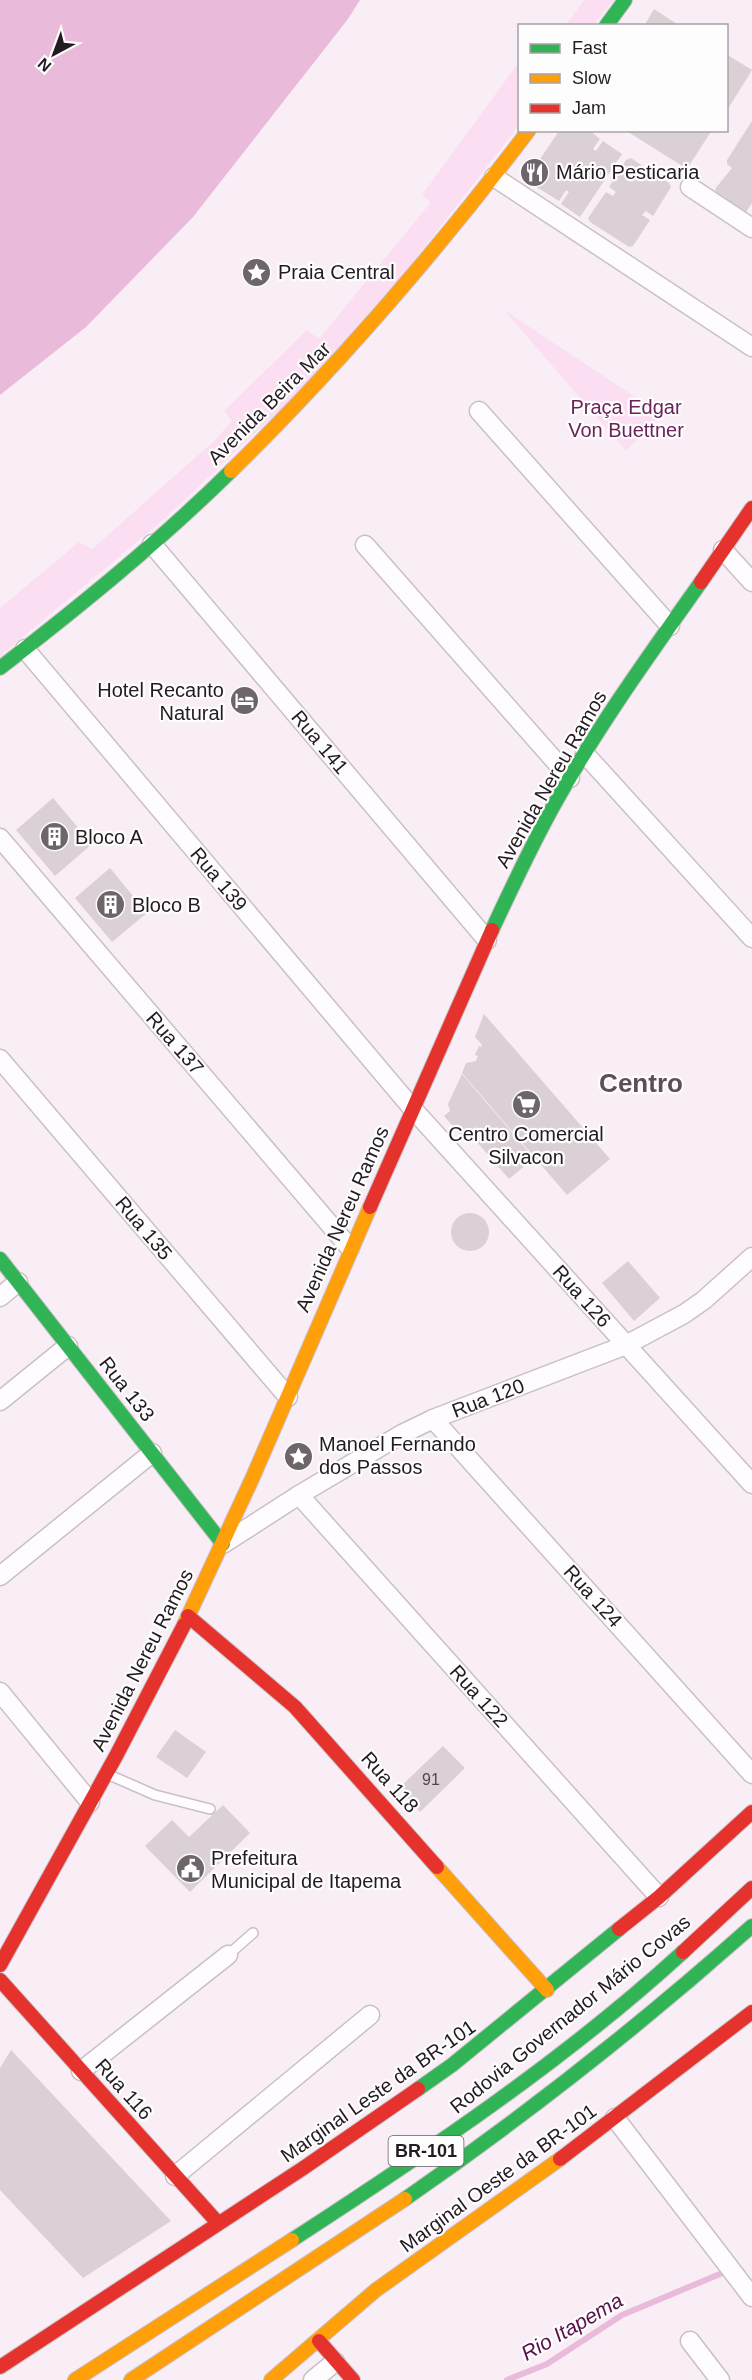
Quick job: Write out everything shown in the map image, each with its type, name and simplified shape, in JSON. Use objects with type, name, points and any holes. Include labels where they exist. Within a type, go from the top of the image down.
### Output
[{"type":"main road","points":[[607,24],[625,0]]},
{"type":"main road","name":"Avenida Beira Mar","points":[[0,668],[152,544],[306,399],[423,267],[528,132]]},
{"type":"main road","name":"Avenida Nereu Ramos","points":[[0,1965],[90,1802],[188,1616],[223,1544],[412,1108],[540,832],[570,778],[631,679],[752,508]]},
{"type":"main road","name":"Rua 133","points":[[0,1259],[223,1544]]},
{"type":"main road","name":"Rua 118","points":[[188,1616],[295,1707],[547,1990]]},
{"type":"main road","name":"Marginal Leste da BR-101","points":[[4,2364],[302,2169],[452,2065],[659,1897],[752,1812]]},
{"type":"main road","name":"Rodovia Governador Mário Covas","points":[[75,2380],[364,2195],[472,2119],[623,2002],[752,1888]]},
{"type":"main road","name":"BR-101","points":[[131,2380],[371,2223],[541,2103],[645,2021],[752,1926]]},
{"type":"main road","name":"Rua 116","points":[[0,1980],[218,2223]]},
{"type":"main road","name":"Marginal Oeste da BR-101","points":[[272,2380],[376,2290],[615,2118],[752,2012]]},
{"type":"main road","points":[[318,2341],[352,2380]]},
{"type":"street","points":[[494,177],[752,347]]},
{"type":"street","points":[[690,187],[752,228]]},
{"type":"street","points":[[479,411],[670,626]]},
{"type":"street","name":"Rua 141","points":[[152,544],[488,940]]},
{"type":"street","points":[[364,545],[570,778]]},
{"type":"street","points":[[723,550],[752,582]]},
{"type":"street","name":"Rua 139","points":[[25,649],[412,1108]]},
{"type":"street","points":[[585,754],[752,938]]},
{"type":"street","name":"Rua 137","points":[[0,838],[350,1248]]},
{"type":"street","name":"Rua 135","points":[[0,1059],[288,1397]]},
{"type":"street","name":"Rua 126","points":[[412,1108],[752,1484]]},
{"type":"street","name":"Rua 120","points":[[223,1544],[376,1448],[433,1419],[626,1345],[684,1314],[704,1300],[752,1257]]},
{"type":"street","points":[[0,1297],[18,1282]]},
{"type":"street","points":[[0,1401],[68,1346]]},
{"type":"street","name":"Rua 124","points":[[433,1419],[752,1774]]},
{"type":"street","points":[[0,1576],[152,1453]]},
{"type":"street","name":"Rua 122","points":[[299,1495],[659,1897]]},
{"type":"street","points":[[0,1692],[90,1802]]},
{"type":"street","points":[[81,2071],[228,1955]]},
{"type":"street","points":[[176,2176],[370,2015]]},
{"type":"street","points":[[615,2118],[751,2293]]},
{"type":"street","points":[[690,2341],[720,2380]]},
{"type":"street","points":[[313,2380],[335,2362]]},
{"type":"lane","points":[[105,1773],[155,1795],[210,1809]]},
{"type":"lane","points":[[228,1955],[253,1933]]},
{"type":"green space","points":[[584,0],[613,0],[595,24],[566,24]]},
{"type":"green space","points":[[518,63],[518,126],[413,262],[302,389],[162,521],[0,656],[0,608],[79,542],[92,549],[214,441],[232,421],[224,411],[307,330],[319,339],[431,202],[422,195]]},
{"type":"green space","name":"Praça Edgar Von Buettner","points":[[504,310],[661,414],[626,451]]},
{"type":"shaded area","points":[[0,0],[360,0],[348,19],[193,217],[86,327],[0,395]]},
{"type":"building","points":[[654,9],[677,24],[645,24]]},
{"type":"building","points":[[728,55],[752,70],[728,109]]},
{"type":"building","points":[[752,121],[752,203],[743,217],[728,208],[725,197],[717,194],[715,189],[732,168],[727,164],[727,160]]},
{"type":"building","points":[[558,132],[591,132],[600,139],[593,149],[596,151],[603,141],[622,154],[580,217],[561,204],[569,192],[566,190],[559,201],[530,183],[528,177],[538,170],[536,165]]},
{"type":"building","points":[[628,132],[711,132],[687,169]]},
{"type":"building","points":[[631,158],[647,169],[645,177],[647,179],[654,174],[669,183],[671,187],[653,216],[646,211],[642,215],[650,220],[633,246],[629,247],[590,222],[588,218],[606,192],[613,196],[616,192],[609,187],[626,160]]},
{"type":"building","name":"Bloco A","points":[[53,798],[92,844],[55,876],[16,830]]},
{"type":"building","name":"Bloco B","points":[[110,868],[147,913],[112,942],[75,898]]},
{"type":"building","name":"Centro Comercial Silvacon","points":[[484,1014],[610,1159],[567,1195],[462,1073],[466,1063],[476,1061],[478,1056],[475,1055],[479,1046],[482,1045],[475,1037]]},
{"type":"building","points":[[462,1074],[534,1158],[509,1179],[470,1134],[464,1139],[444,1116],[450,1111],[448,1104]]},
{"type":"building","points":[[470,1213],[484,1218],[489,1232],[484,1246],[470,1251],[456,1246],[451,1232],[456,1218]]},
{"type":"building","points":[[628,1261],[660,1298],[634,1321],[602,1283]]},
{"type":"building","points":[[175,1730],[206,1752],[187,1778],[156,1757]]},
{"type":"building","points":[[443,1746],[465,1768],[420,1812],[398,1789]]},
{"type":"building","name":"Prefeitura Municipal de Itapema","points":[[223,1805],[250,1833],[190,1892],[145,1846],[172,1820],[189,1837]]},
{"type":"building","points":[[11,2050],[171,2221],[83,2278],[0,2190],[0,2068]]},
{"type":"waterway","name":"Rio Itapema","points":[[507,2380],[547,2364],[622,2315],[720,2274]]},
{"type":"traffic: fast","points":[[607,24],[625,0]]},
{"type":"traffic: fast","points":[[0,668],[118,573],[231,471]]},
{"type":"traffic: fast","points":[[492,930],[538,834],[572,774],[625,691],[701,582]]},
{"type":"traffic: fast","points":[[0,1259],[223,1544]]},
{"type":"traffic: fast","points":[[405,2199],[495,2135],[583,2068],[752,1926]]},
{"type":"traffic: fast","points":[[418,2089],[452,2065],[619,1929]]},
{"type":"traffic: fast","points":[[292,2240],[443,2139],[543,2068],[638,1992],[683,1952]]},
{"type":"traffic: slow","points":[[231,471],[311,390],[386,306],[527,132]]},
{"type":"traffic: slow","points":[[184,1625],[252,1479],[370,1207]]},
{"type":"traffic: slow","points":[[437,1867],[547,1990]]},
{"type":"traffic: slow","points":[[271,2380],[376,2290],[560,2159]]},
{"type":"traffic: slow","points":[[131,2380],[405,2199]]},
{"type":"traffic: slow","points":[[75,2380],[292,2240]]},
{"type":"traffic: jam","points":[[701,582],[752,508]]},
{"type":"traffic: jam","points":[[370,1207],[492,930]]},
{"type":"traffic: jam","points":[[188,1616],[295,1707],[437,1867]]},
{"type":"traffic: jam","points":[[0,1965],[116,1756],[184,1625]]},
{"type":"traffic: jam","points":[[619,1929],[659,1897],[752,1812]]},
{"type":"traffic: jam","points":[[683,1952],[752,1888]]},
{"type":"traffic: jam","points":[[0,1980],[218,2223]]},
{"type":"traffic: jam","points":[[560,2159],[752,2012]]},
{"type":"traffic: jam","points":[[0,2367],[302,2169],[418,2089]]},
{"type":"traffic: jam","points":[[319,2341],[353,2380]]},
{"type":"place","name":"Mário Pesticaria","points":[[535,172]]},
{"type":"place","name":"Praia Central","points":[[257,272]]},
{"type":"place","name":"Hotel Recanto Natural","points":[[245,701]]},
{"type":"place","name":"Bloco A","points":[[54,837]]},
{"type":"place","name":"Bloco B","points":[[111,905]]},
{"type":"place","name":"Centro Comercial Silvacon","points":[[526,1104]]},
{"type":"place","name":"Manoel Fernando dos Passos","points":[[298,1456]]},
{"type":"place","name":"Prefeitura Municipal de Itapema","points":[[190,1869]]},
{"type":"district","name":"Centro","points":[[641,1083]]}]
